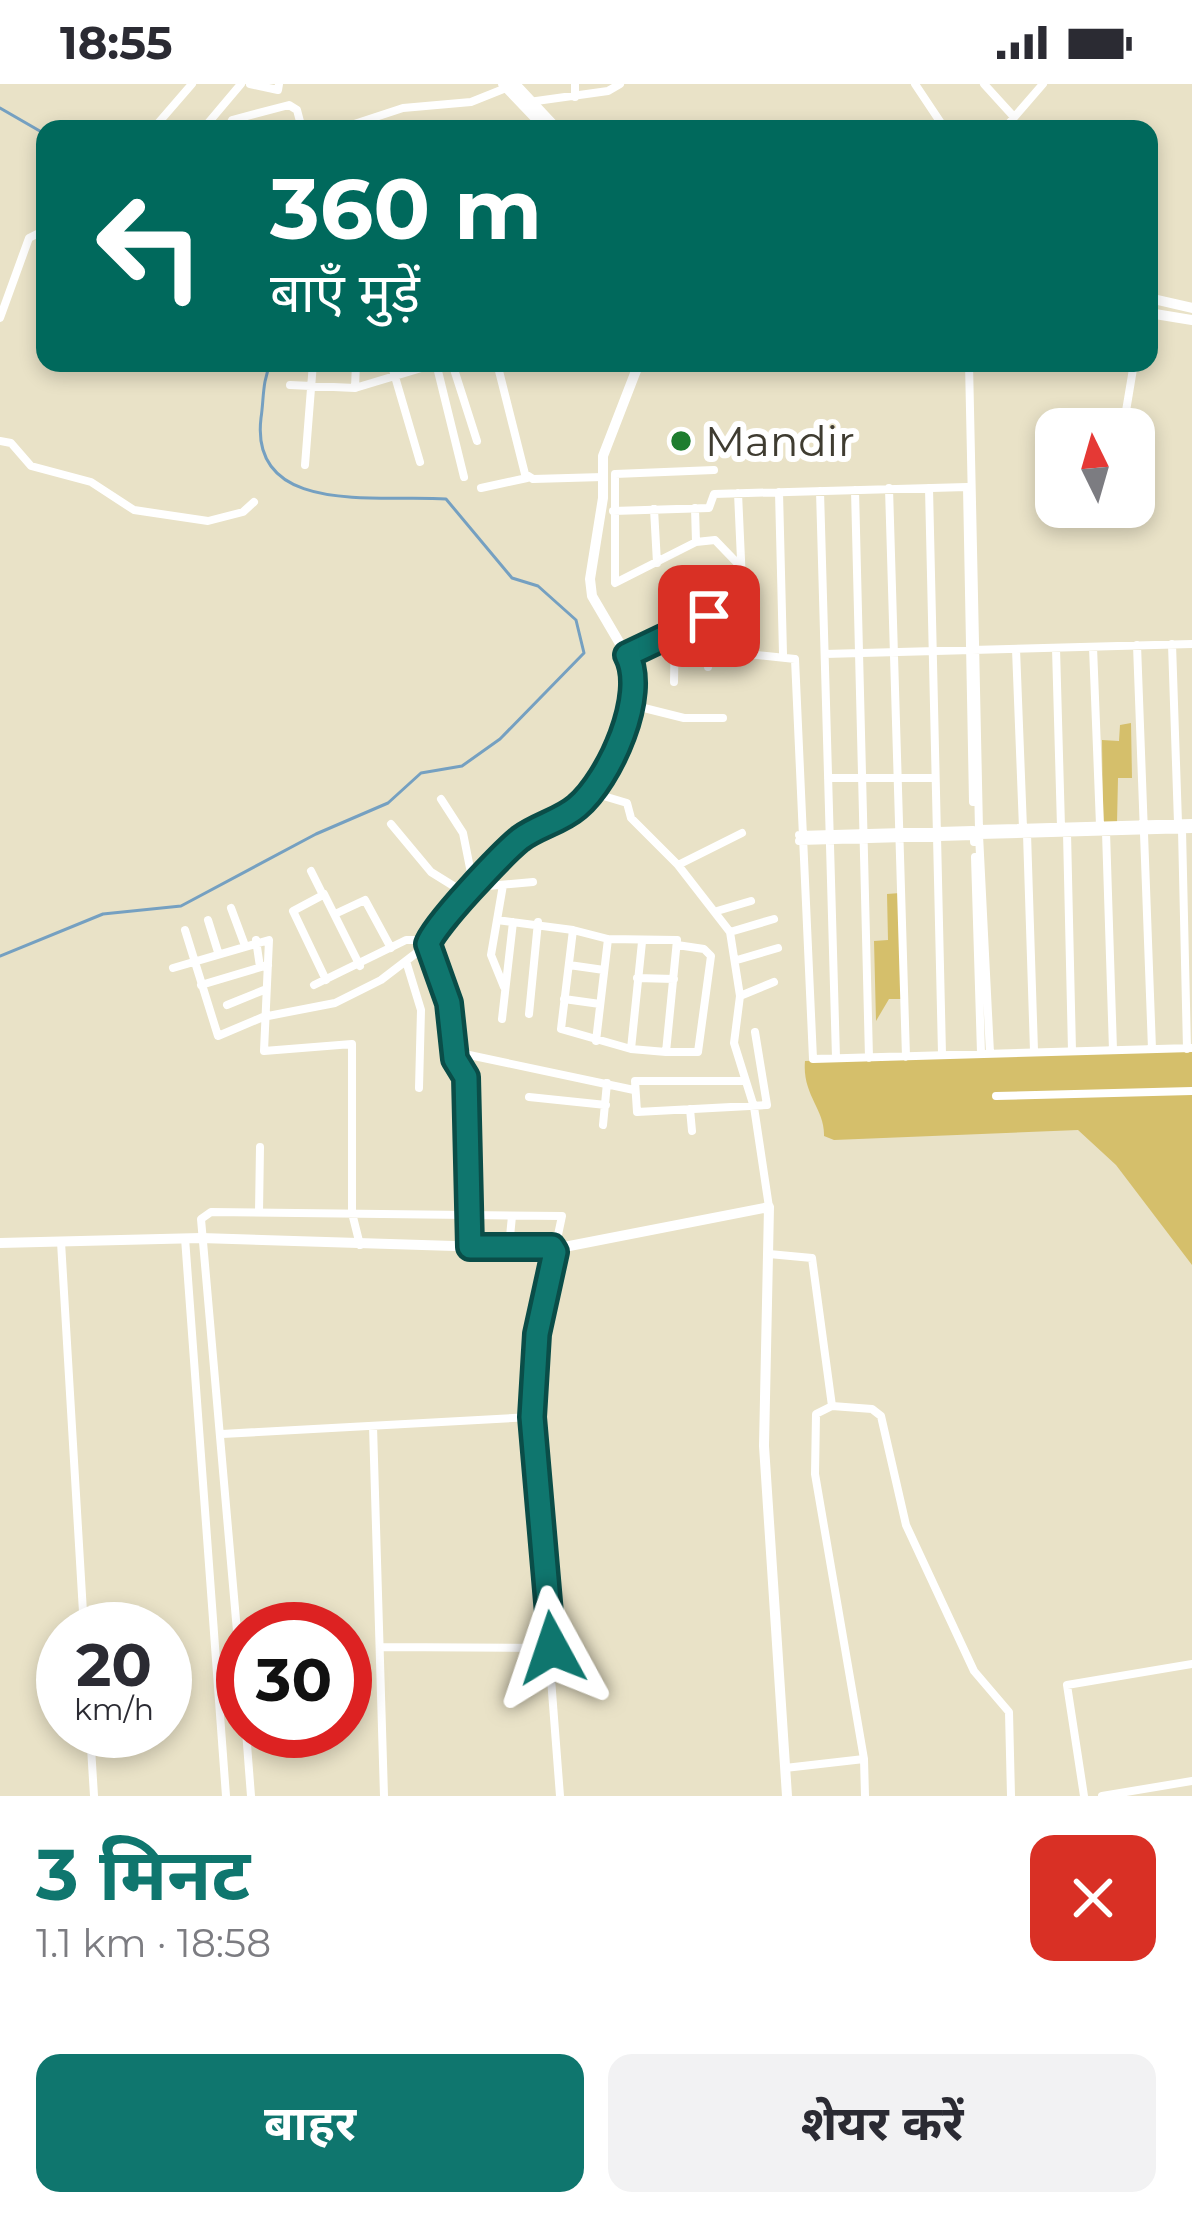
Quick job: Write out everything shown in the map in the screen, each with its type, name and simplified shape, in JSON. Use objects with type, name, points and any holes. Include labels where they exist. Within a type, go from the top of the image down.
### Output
[{"type":"street","points":[[161,120],[192,84]]},
{"type":"street","points":[[211,120],[245,84],[278,90],[279,84]]},
{"type":"street","points":[[575,84],[575,97]]},
{"type":"street","points":[[526,104],[620,84]]},
{"type":"street","points":[[915,84],[939,120]]},
{"type":"street","points":[[984,84],[1014,117]]},
{"type":"street","points":[[1012,120],[1042,84]]},
{"type":"street","points":[[367,120],[404,108],[471,102],[508,85],[538,120]]},
{"type":"street","points":[[526,104],[546,120]]},
{"type":"street","points":[[232,120],[289,106],[299,120]]},
{"type":"street","points":[[0,318],[29,238],[36,234]]},
{"type":"street","points":[[1158,300],[1192,308]]},
{"type":"street","points":[[1164,315],[1167,301]]},
{"type":"street","points":[[1158,314],[1192,320]]},
{"type":"street","points":[[304,465],[313,372]]},
{"type":"street","points":[[355,388],[356,372]]},
{"type":"street","points":[[394,372],[420,462]]},
{"type":"street","points":[[290,385],[355,388],[408,372]]},
{"type":"street","points":[[439,372],[464,478]]},
{"type":"street","points":[[455,372],[476,441]]},
{"type":"street","points":[[500,372],[530,477]]},
{"type":"street","points":[[184,930],[218,1036],[263,1017],[335,1003],[406,961],[519,840],[576,808],[590,792],[632,705],[636,671],[590,586],[603,456],[635,372]]},
{"type":"street","points":[[969,372],[976,832],[986,1053]]},
{"type":"street","points":[[1126,408],[1132,372]]},
{"type":"street","points":[[0,441],[11,443],[31,466],[91,482],[134,511],[208,520],[243,512],[254,502]]},
{"type":"street","points":[[715,470],[615,474],[615,583],[696,542],[715,540],[741,567]]},
{"type":"street","points":[[481,488],[530,477],[603,477]]},
{"type":"street","points":[[613,511],[711,507],[712,494],[969,484]]},
{"type":"street","points":[[889,488],[906,1057]]},
{"type":"street","points":[[929,488],[942,1054]]},
{"type":"street","points":[[855,490],[869,1058]]},
{"type":"street","points":[[820,491],[836,1058]]},
{"type":"street","points":[[779,492],[783,654]]},
{"type":"street","points":[[738,493],[741,567],[736,653],[783,654],[795,659],[810,1054],[869,1058],[1189,1049],[1186,826],[1172,644]]},
{"type":"street","points":[[695,508],[696,542]]},
{"type":"street","points":[[654,509],[657,563]]},
{"type":"street","points":[[627,655],[708,613],[708,667]]},
{"type":"street","points":[[674,682],[675,629]]},
{"type":"street","points":[[825,654],[1192,644]]},
{"type":"street","points":[[1137,645],[1152,1049]]},
{"type":"street","points":[[1093,647],[1113,1050]]},
{"type":"street","points":[[1056,648],[1072,1051]]},
{"type":"street","points":[[1016,649],[1034,1052]]},
{"type":"street","points":[[632,705],[684,718],[723,718]]},
{"type":"street","points":[[828,778],[935,778]]},
{"type":"street","points":[[590,792],[627,803],[631,818],[717,911],[730,932],[737,960],[740,996],[734,1043],[754,1107],[769,1207],[764,1446],[787,1796]]},
{"type":"street","points":[[441,800],[464,836],[474,891]]},
{"type":"street","points":[[391,824],[431,872],[474,891],[533,882]]},
{"type":"street","points":[[799,838],[1186,826]]},
{"type":"street","points":[[678,865],[742,833]]},
{"type":"street","points":[[310,872],[360,966]]},
{"type":"street","points":[[503,885],[491,955],[504,988]]},
{"type":"street","points":[[323,895],[293,911],[326,980]]},
{"type":"street","points":[[335,914],[365,900],[391,949]]},
{"type":"street","points":[[717,911],[751,902]]},
{"type":"street","points":[[231,908],[244,943]]},
{"type":"street","points":[[208,920],[218,952]]},
{"type":"street","points":[[497,920],[538,922],[608,939],[677,940],[666,1052]]},
{"type":"street","points":[[730,932],[774,920]]},
{"type":"street","points":[[502,1019],[513,922]]},
{"type":"street","points":[[529,1014],[538,922]]},
{"type":"street","points":[[573,930],[561,1029],[631,1049],[698,1052],[711,956],[704,949],[677,946]]},
{"type":"street","points":[[596,1041],[608,939]]},
{"type":"street","points":[[173,968],[244,943],[269,940],[264,966],[264,1051],[352,1044],[352,1213],[360,1245]]},
{"type":"street","points":[[314,985],[406,940],[428,942]]},
{"type":"street","points":[[428,942],[449,1003],[455,1052],[466,1077],[470,1247]]},
{"type":"street","points":[[631,1049],[642,942]]},
{"type":"street","points":[[737,960],[778,948]]},
{"type":"street","points":[[406,961],[421,1010],[419,1088]]},
{"type":"street","points":[[569,965],[604,970]]},
{"type":"street","points":[[201,985],[264,966]]},
{"type":"street","points":[[638,978],[674,979]]},
{"type":"street","points":[[740,996],[774,982]]},
{"type":"street","points":[[227,1005],[264,990]]},
{"type":"street","points":[[565,999],[600,1004]]},
{"type":"street","points":[[745,1081],[634,1081],[637,1112],[766,1105],[769,1098],[755,1032]]},
{"type":"street","points":[[455,1052],[542,1075],[634,1090]]},
{"type":"street","points":[[603,1125],[607,1083]]},
{"type":"street","points":[[996,1096],[1192,1091]]},
{"type":"street","points":[[529,1097],[606,1106]]},
{"type":"street","points":[[689,1109],[692,1131]]},
{"type":"street","points":[[259,1212],[260,1147]]},
{"type":"street","points":[[0,1243],[201,1238],[554,1249],[769,1207]]},
{"type":"street","points":[[235,1602],[201,1220],[211,1212],[562,1216],[537,1334],[532,1417],[560,1796]]},
{"type":"street","points":[[509,1247],[512,1216]]},
{"type":"street","points":[[185,1238],[226,1796]]},
{"type":"street","points":[[61,1242],[82,1602]]},
{"type":"street","points":[[769,1254],[812,1258],[832,1406]]},
{"type":"street","points":[[866,1796],[865,1760],[815,1474],[816,1414],[832,1406],[872,1409],[881,1416],[906,1525],[974,1671],[1009,1712],[1011,1796]]},
{"type":"street","points":[[222,1434],[532,1417]]},
{"type":"street","points":[[373,1426],[384,1796]]},
{"type":"street","points":[[382,1647],[552,1648]]},
{"type":"street","points":[[1084,1796],[1067,1684],[1192,1664]]},
{"type":"street","points":[[92,1758],[94,1796]]},
{"type":"street","points":[[247,1758],[251,1796]]},
{"type":"street","points":[[785,1768],[865,1760]]},
{"type":"street","points":[[1102,1796],[1192,1781]]},
{"type":"shaded area","points":[[1131,723],[1132,778],[1118,778],[1117,823],[1103,823],[1102,740],[1119,741],[1120,725]]},
{"type":"shaded area","points":[[900,893],[903,999],[889,999],[876,1021],[874,941],[888,940],[887,894]]},
{"type":"shaded area","points":[[1192,1050],[1192,1265],[1116,1165],[1078,1130],[834,1140],[824,1136],[805,1073],[805,1061]]},
{"type":"waterway","points":[[0,108],[36,129]]},
{"type":"waterway","points":[[0,956],[103,914],[181,906],[316,834],[388,803],[421,773],[462,766],[500,739],[584,653],[576,620],[538,586],[512,578],[446,499],[325,494],[297,486],[276,472],[263,450],[261,418],[268,372]]},
{"type":"place","name":"Mandir","points":[[681,441]]},
{"type":"route","points":[[552,1648],[532,1417],[537,1334],[555,1252],[552,1247],[472,1248],[468,1243],[466,1077],[455,1059],[449,1003],[428,944],[437,924],[469,896],[509,849],[576,808],[590,792],[628,721],[636,671],[627,655],[705,613],[709,616]]}]
